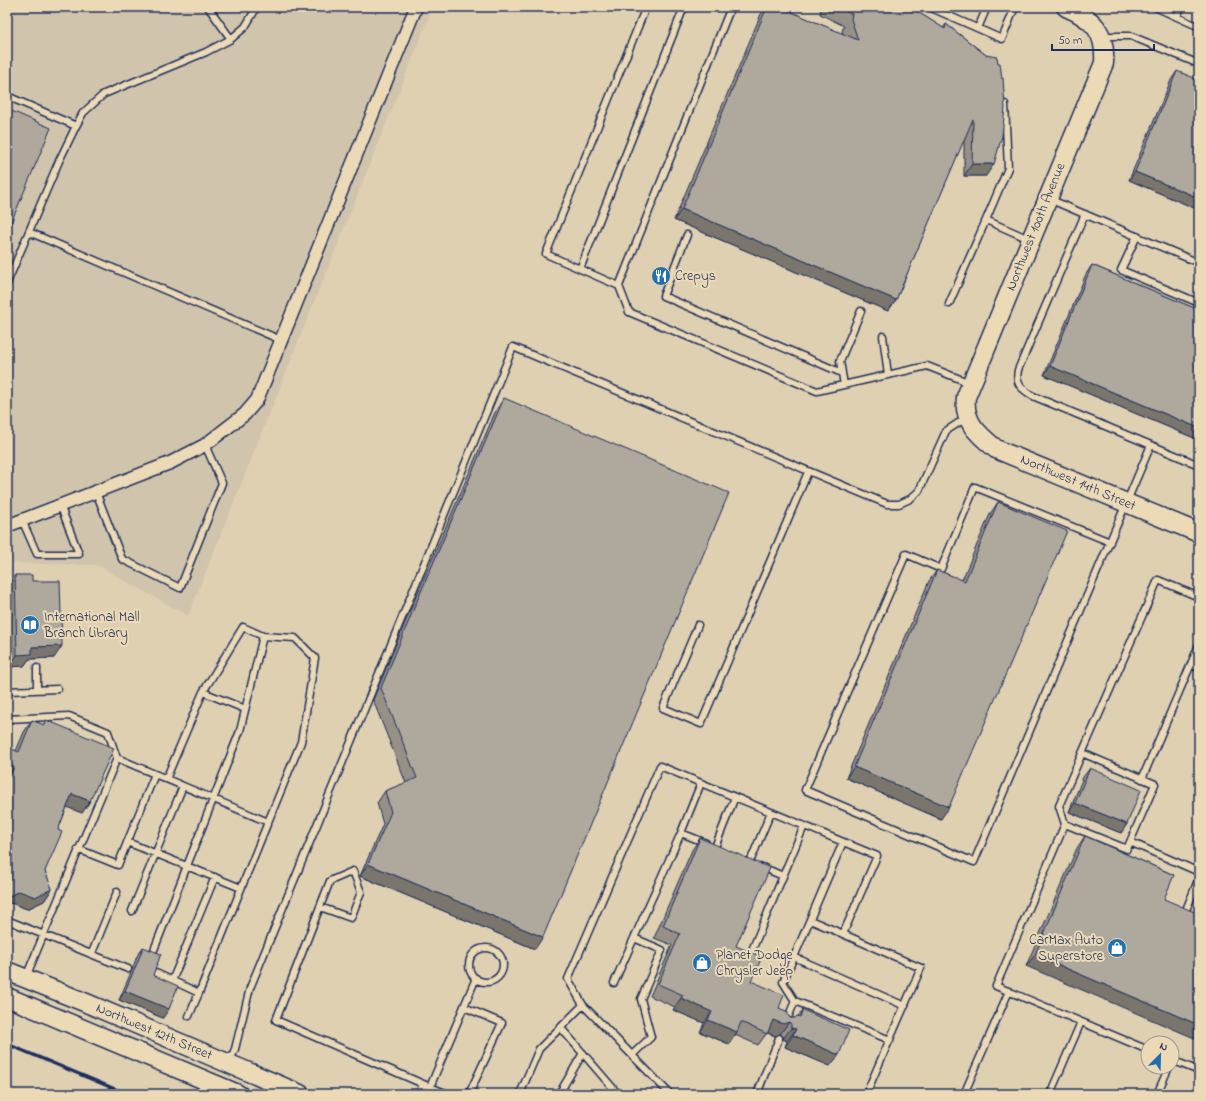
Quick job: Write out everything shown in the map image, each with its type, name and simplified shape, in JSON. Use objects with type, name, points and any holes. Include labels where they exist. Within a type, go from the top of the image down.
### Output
[{"type":"street","points":[[7,526],[170,463],[205,446],[245,414],[258,400],[416,7]]},
{"type":"street","points":[[1066,7],[1085,16],[1093,22],[1101,36]]},
{"type":"street","name":"Northwest 100th Avenue","points":[[968,417],[965,408],[966,397],[1104,63],[1104,52],[1101,36]]},
{"type":"street","name":"Northwest 14th Street","points":[[968,417],[980,436],[996,448],[1199,533]]},
{"type":"street","name":"Northwest 12th Street","points":[[7,971],[84,1002],[300,1094]]},
{"type":"street","name":"Northwest 12th Street","points":[[7,997],[238,1094]]},
{"type":"lane","points":[[208,7],[231,39]]},
{"type":"lane","points":[[7,283],[83,113],[104,94],[206,52],[231,39],[245,27],[257,7]]},
{"type":"lane","points":[[619,286],[546,254],[646,7]]},
{"type":"lane","points":[[580,269],[684,7]]},
{"type":"lane","points":[[731,7],[619,286],[629,312],[817,391],[927,366],[972,384]]},
{"type":"lane","points":[[929,7],[1002,39],[1015,7]]},
{"type":"lane","points":[[978,28],[987,7]]},
{"type":"lane","points":[[1155,7],[1195,25],[1199,25]]},
{"type":"lane","points":[[1177,16],[1181,7]]},
{"type":"lane","points":[[1101,36],[1131,36],[1199,64]]},
{"type":"lane","points":[[7,96],[76,126]]},
{"type":"lane","points":[[949,304],[1008,168],[1006,104]]},
{"type":"lane","points":[[1048,199],[1199,263]]},
{"type":"lane","points":[[1085,214],[1018,370],[1018,383],[1023,389],[1033,396],[1199,465]]},
{"type":"lane","points":[[986,220],[1031,240]]},
{"type":"lane","points":[[29,232],[281,340]]},
{"type":"lane","points":[[687,235],[663,296],[842,373]]},
{"type":"lane","points":[[1137,236],[1121,270],[1199,303]]},
{"type":"lane","points":[[844,385],[840,361],[861,311]]},
{"type":"lane","points":[[883,336],[888,375]]},
{"type":"lane","points":[[229,1064],[235,1049],[250,988],[513,347],[887,504],[899,504],[910,499],[919,491],[946,431],[968,417]]},
{"type":"lane","points":[[1110,542],[975,487],[941,569],[906,554],[805,790],[974,862],[1110,542],[1126,503],[1151,445]]},
{"type":"lane","points":[[96,492],[122,559],[180,588],[222,483],[205,446]]},
{"type":"lane","points":[[698,625],[663,708],[700,724],[808,472]]},
{"type":"lane","points":[[22,520],[37,554],[79,554],[60,505]]},
{"type":"lane","points":[[1140,1047],[996,986],[1065,824],[1059,806],[1158,580],[1199,597]]},
{"type":"lane","points":[[166,779],[204,692],[243,627],[262,636],[296,638],[315,658],[300,742],[189,1016]]},
{"type":"lane","points":[[152,955],[240,731],[262,636]]},
{"type":"lane","points":[[1142,779],[1199,645]]},
{"type":"lane","points":[[1191,664],[1199,668]]},
{"type":"lane","points":[[36,668],[38,690]]},
{"type":"lane","points":[[7,691],[58,689]]},
{"type":"lane","points":[[204,692],[245,709]]},
{"type":"lane","points":[[7,719],[69,716],[108,732],[117,758],[25,978]]},
{"type":"lane","points":[[1065,824],[1127,849],[1155,784],[1082,753]]},
{"type":"lane","points":[[117,758],[268,822]]},
{"type":"lane","points":[[670,1094],[583,1005],[568,979],[660,766],[877,856],[843,934]]},
{"type":"lane","points":[[78,849],[118,865],[155,774]]},
{"type":"lane","points":[[614,983],[681,833],[701,783]]},
{"type":"lane","points":[[132,911],[183,786]]},
{"type":"lane","points":[[715,847],[735,797]]},
{"type":"lane","points":[[750,862],[771,812]]},
{"type":"lane","points":[[750,955],[804,826]]},
{"type":"lane","points":[[681,833],[722,850]]},
{"type":"lane","points":[[127,842],[241,888]]},
{"type":"lane","points":[[843,842],[783,982],[795,1001],[890,1040]]},
{"type":"lane","points":[[1130,842],[1199,872]]},
{"type":"lane","points":[[743,859],[783,876]]},
{"type":"lane","points":[[320,907],[351,918],[361,892],[353,871],[330,881],[276,1020],[445,1093]]},
{"type":"lane","points":[[172,981],[216,877]]},
{"type":"lane","points":[[1186,910],[1199,878]]},
{"type":"lane","points":[[92,954],[117,892]]},
{"type":"lane","points":[[7,920],[128,969]]},
{"type":"lane","points":[[810,920],[922,968],[866,1094]]},
{"type":"lane","points":[[632,1055],[651,1037],[641,999],[662,950],[634,938]]},
{"type":"lane","points":[[491,948],[497,951],[501,955],[504,966],[502,972],[498,977],[488,982],[476,978],[470,969],[469,963],[471,957],[479,949],[491,948]]},
{"type":"lane","points":[[794,957],[905,1006]]},
{"type":"lane","points":[[156,974],[199,993]]},
{"type":"lane","points":[[419,1094],[426,1085],[464,1007],[476,978]]},
{"type":"lane","points":[[964,1094],[1009,991]]},
{"type":"lane","points":[[784,1026],[795,1001]]},
{"type":"lane","points":[[520,1094],[539,1049],[583,1005]]},
{"type":"lane","points":[[464,1007],[502,1023],[469,1094]]},
{"type":"lane","points":[[1050,1094],[1081,1022]]},
{"type":"lane","points":[[561,1028],[618,1094]]},
{"type":"lane","points":[[757,1094],[780,1038]]},
{"type":"lane","points":[[560,1094],[583,1053]]},
{"type":"lane","points":[[1180,1063],[1199,1071]]},
{"type":"lane","points":[[1157,1094],[1165,1075]]},
{"type":"shaded area","points":[[7,7],[433,7],[188,616],[97,565],[7,563]]},
{"type":"building","points":[[767,7],[780,7],[858,40],[851,19],[852,14],[838,7],[910,7],[945,29],[946,24],[986,55],[997,57],[998,63],[1000,63],[1002,79],[1003,78],[1005,108],[1002,136],[994,164],[972,164],[973,119],[896,300],[682,209]]},
{"type":"building","points":[[1177,71],[1199,80],[1199,198],[1135,172]]},
{"type":"building","points":[[7,109],[51,128],[7,232]]},
{"type":"building","points":[[1092,265],[1199,310],[1199,428],[1050,366]]},
{"type":"building","points":[[504,398],[729,493],[543,937],[368,864],[391,812],[385,791],[417,778],[381,688]]},
{"type":"building","points":[[998,502],[1067,531],[949,807],[854,767],[937,570],[965,581]]},
{"type":"building","name":"International Mall Branch Library","points":[[15,575],[32,575],[32,581],[60,581],[62,646],[32,647],[32,654],[17,655]]},
{"type":"building","points":[[32,720],[44,725],[46,720],[114,748],[90,801],[72,794],[58,830],[62,832],[45,871],[52,889],[35,897],[19,891],[7,897],[7,783],[14,767],[7,764],[7,747],[19,752]]},
{"type":"building","points":[[1090,768],[1141,790],[1127,824],[1075,803]]},
{"type":"building","name":"CarMax Auto Superstore","points":[[1085,836],[1174,875],[1164,899],[1199,914],[1199,1025],[1035,955]]},
{"type":"building","name":"Planet Dodge Chrysler Jeep","points":[[700,838],[770,868],[736,946],[762,957],[751,981],[784,995],[779,1008],[788,1012],[790,1018],[795,1018],[797,1016],[800,1017],[803,1010],[849,1030],[839,1055],[793,1035],[796,1029],[791,1028],[791,1024],[789,1022],[783,1024],[773,1020],[767,1034],[741,1022],[737,1032],[708,1020],[712,1012],[681,998],[683,995],[658,984],[680,934],[663,926]]},
{"type":"building","points":[[143,947],[161,954],[153,975],[178,986],[169,1009],[125,991]]},
{"type":"railway","points":[[7,1044],[127,1094]]},
{"type":"place","name":"Crepys","points":[[661,276]]},
{"type":"place","name":"International Mall Branch Library","points":[[30,625]]},
{"type":"place","name":"CarMax Auto Superstore","points":[[1117,948]]},
{"type":"place","name":"Planet Dodge Chrysler Jeep","points":[[702,963]]}]
